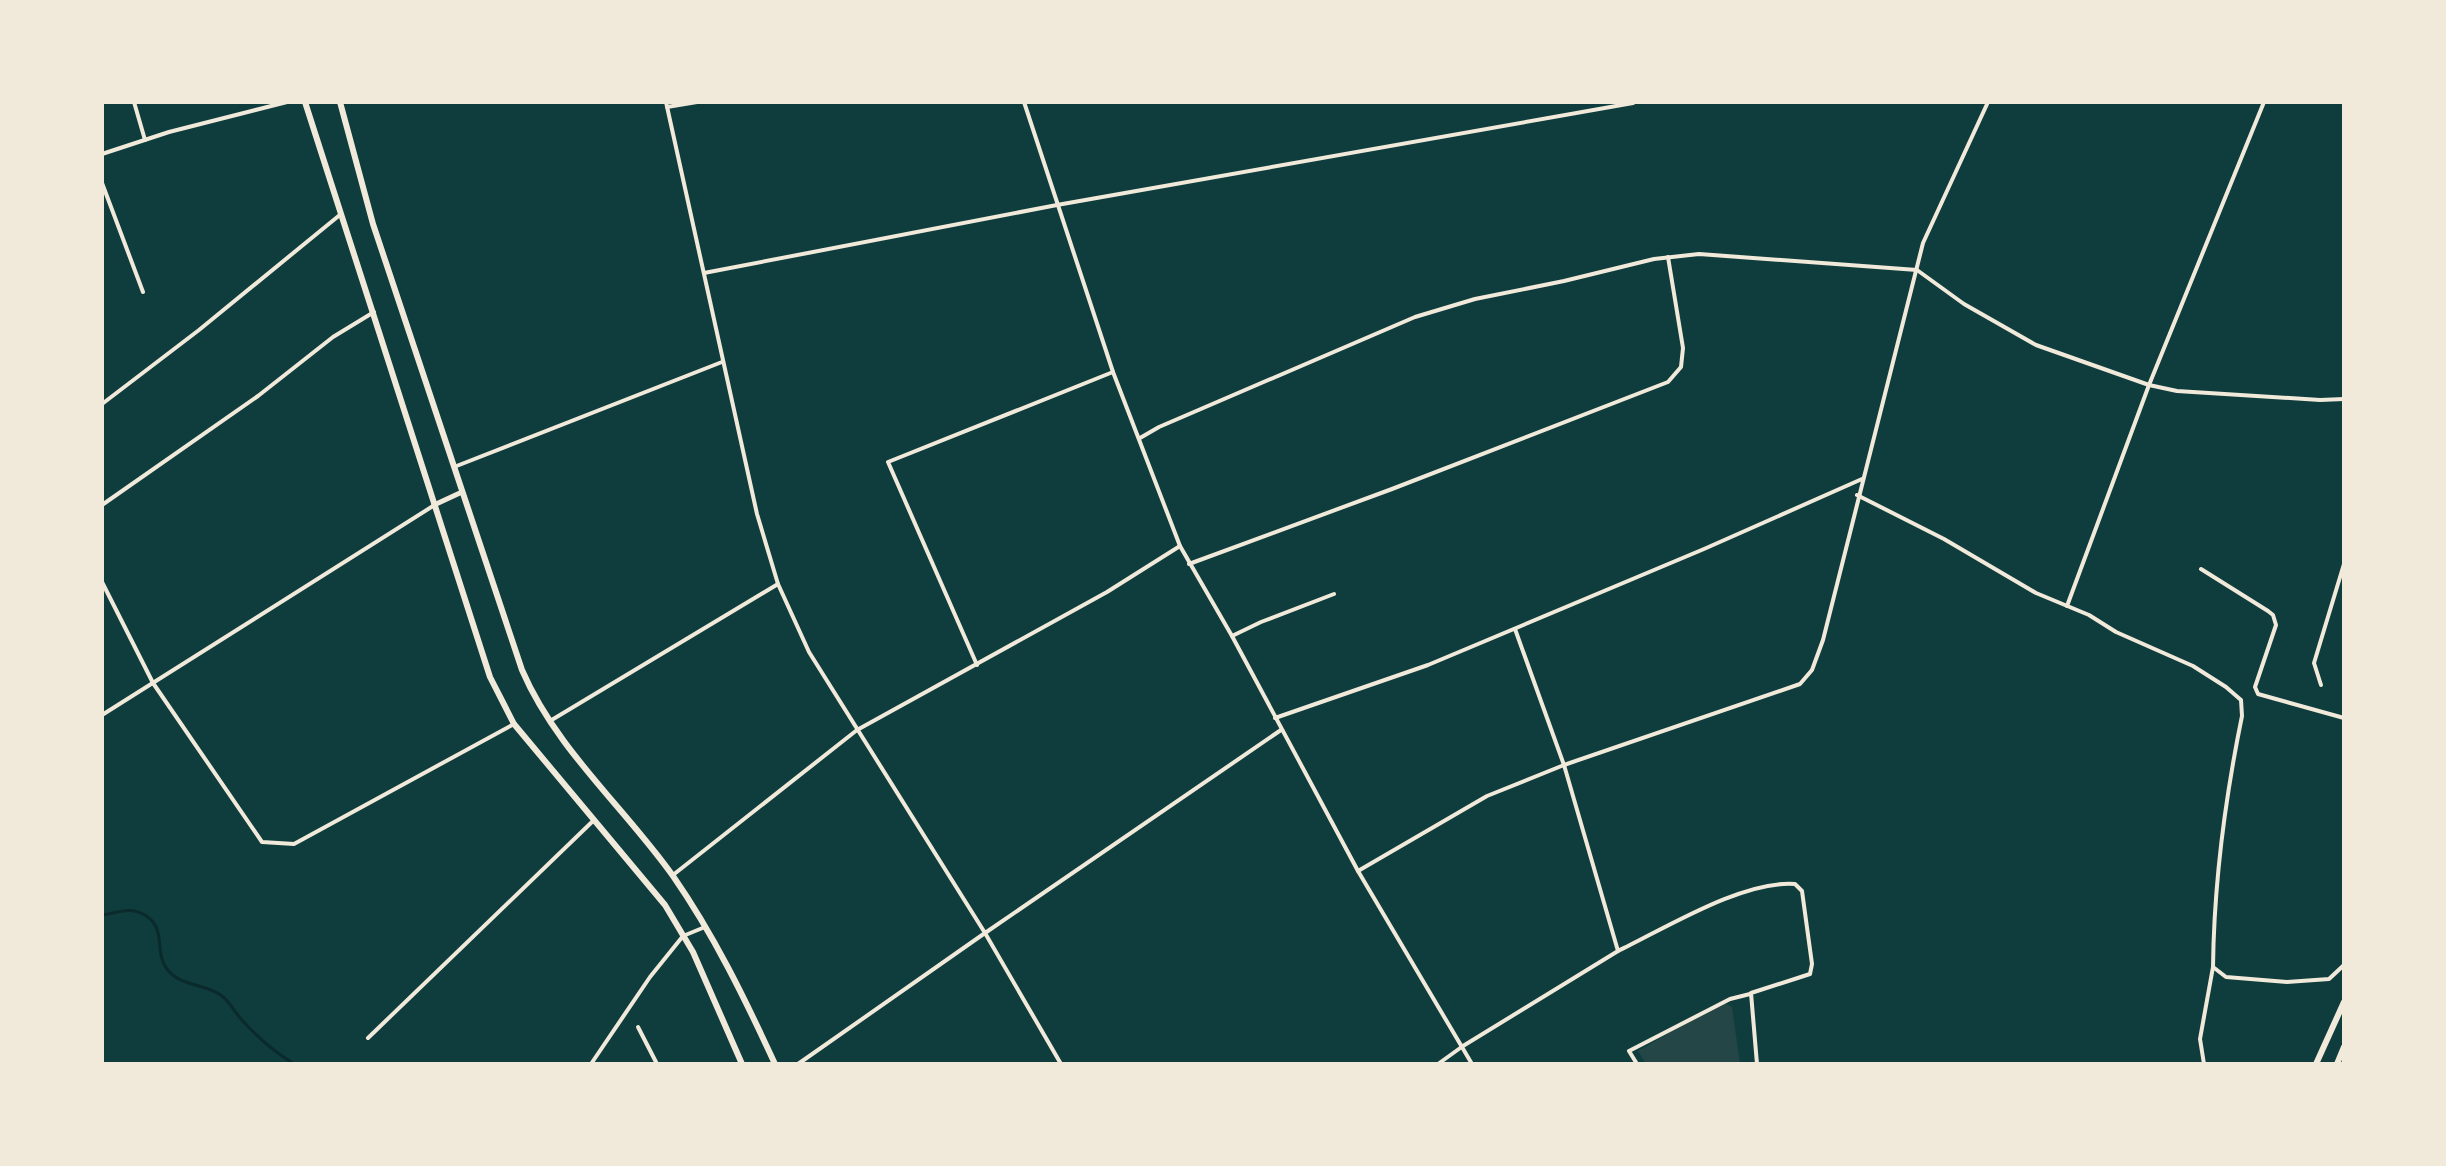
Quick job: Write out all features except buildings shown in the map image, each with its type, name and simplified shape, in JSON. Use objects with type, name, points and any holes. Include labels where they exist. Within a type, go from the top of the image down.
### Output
[{"type":"main road","points":[[305,102],[490,677],[514,724],[665,905],[683,936],[742,1064]]},
{"type":"main road","points":[[340,102],[373,224],[535,702],[672,875],[741,990],[775,1064]]},
{"type":"main road","points":[[2316,1064],[2344,1002]]},
{"type":"main road","points":[[2337,1064],[2344,1047]]},
{"type":"street","points":[[134,102],[145,140]]},
{"type":"street","points":[[102,154],[287,102]]},
{"type":"street","points":[[697,102],[666,104],[757,514],[778,584],[809,652],[985,933],[1061,1064]]},
{"type":"street","points":[[1024,102],[1113,372],[1180,546],[1358,871],[1472,1064]]},
{"type":"street","points":[[1358,871],[1487,796],[1564,765],[1800,684],[1812,670],[1823,640],[1857,495],[1933,217],[1988,102]]},
{"type":"street","points":[[2067,606],[2149,385],[2264,102]]},
{"type":"street","points":[[704,273],[1057,205],[1633,103]]},
{"type":"street","points":[[102,183],[143,292]]},
{"type":"street","points":[[102,404],[199,330],[341,214]]},
{"type":"street","points":[[1140,438],[1415,317],[1475,299],[1668,257],[1699,254],[1917,270],[1964,304],[2036,345],[2149,385],[2177,391],[2344,399]]},
{"type":"street","points":[[1189,564],[1668,382],[1681,367],[1683,348],[1668,257]]},
{"type":"street","points":[[102,505],[258,396],[333,337],[374,312]]},
{"type":"street","points":[[454,467],[722,362]]},
{"type":"street","points":[[977,665],[888,462],[1113,372]]},
{"type":"street","points":[[1275,718],[1428,665],[1862,479]]},
{"type":"street","points":[[102,715],[433,506],[462,492]]},
{"type":"street","points":[[1857,495],[1944,539],[2036,593],[2193,666],[2241,700],[2242,716],[2217,867],[2213,967],[2200,1039],[2204,1064]]},
{"type":"street","points":[[672,875],[857,730],[1107,592],[1180,546]]},
{"type":"street","points":[[2321,685],[2314,663],[2344,564]]},
{"type":"street","points":[[2201,569],[2268,611],[2275,620],[2255,687],[2258,694],[2344,718]]},
{"type":"street","points":[[102,582],[153,683],[262,842],[294,844],[514,724]]},
{"type":"street","points":[[549,721],[778,584]]},
{"type":"street","points":[[1232,636],[1334,594]]},
{"type":"street","points":[[1515,629],[1564,765],[1618,951]]},
{"type":"street","points":[[798,1064],[1281,730]]},
{"type":"street","points":[[368,1038],[594,820]]},
{"type":"street","points":[[1438,1064],[1618,951],[1732,896],[1774,884],[1795,884],[1802,891],[1812,964],[1810,974],[1730,999],[1629,1051],[1637,1064]]},
{"type":"street","points":[[591,1064],[650,977],[683,936],[705,927]]},
{"type":"street","points":[[2213,967],[2226,977],[2287,982],[2329,979],[2344,965]]},
{"type":"street","points":[[1751,993],[1757,1064]]},
{"type":"street","points":[[638,1027],[657,1064]]},
{"type":"shaded area","points":[[1723,1002],[1732,1007],[1740,1064],[1646,1064],[1638,1051]]},
{"type":"waterway","points":[[102,915],[132,911],[149,918],[159,935],[163,963],[172,975],[222,996],[254,1032],[294,1064]]}]
